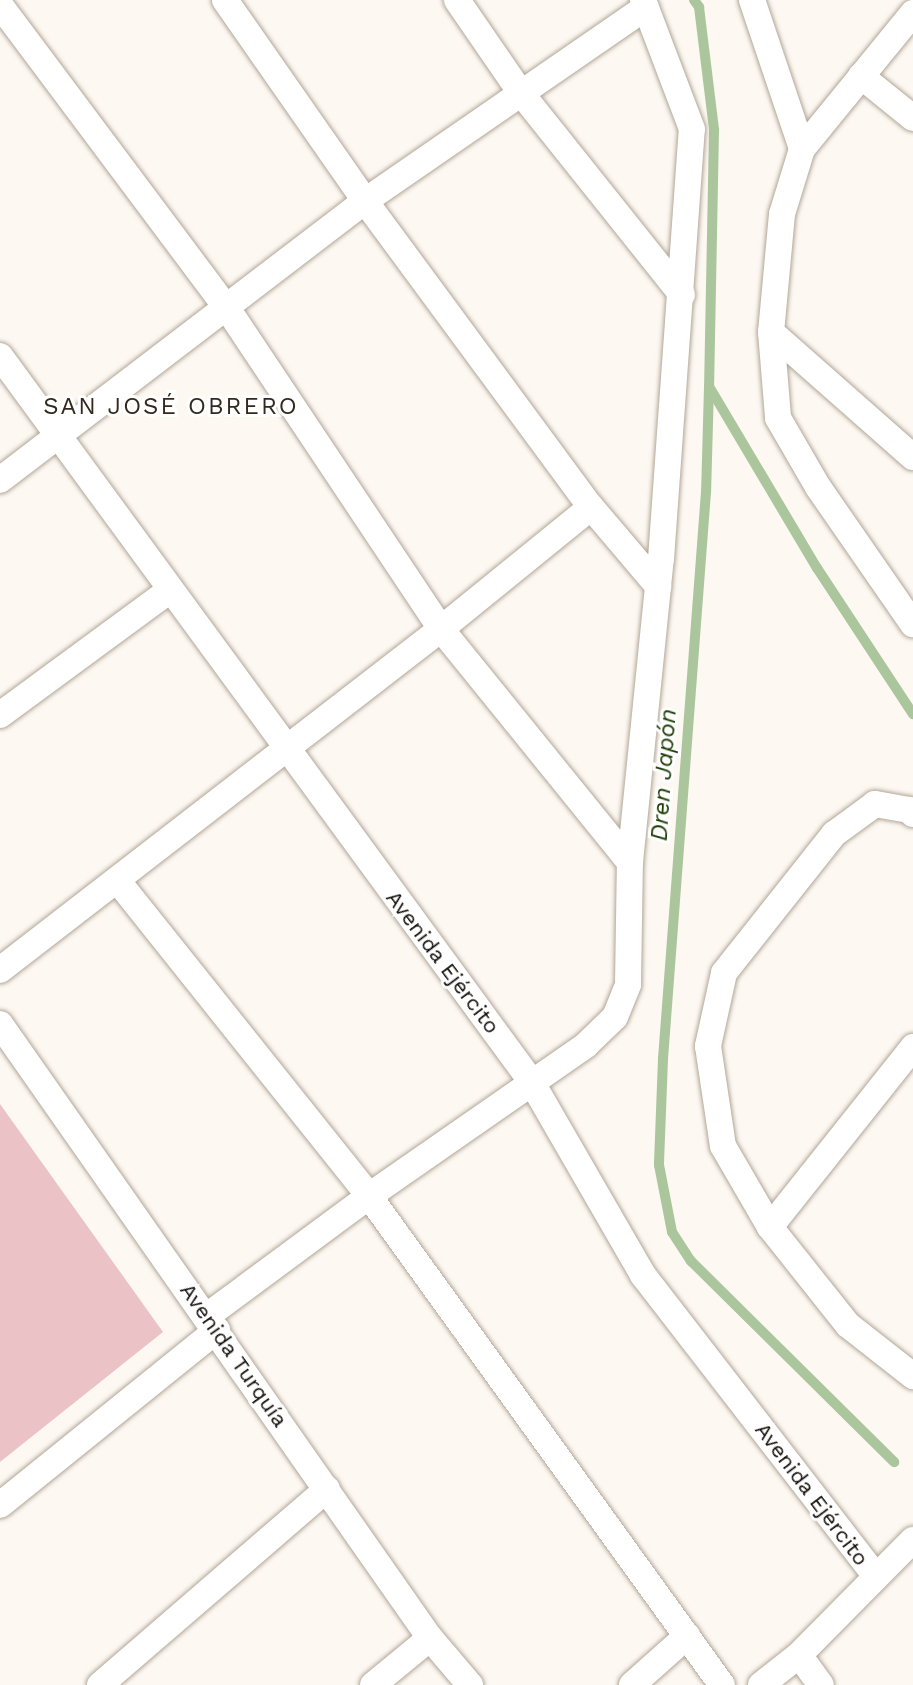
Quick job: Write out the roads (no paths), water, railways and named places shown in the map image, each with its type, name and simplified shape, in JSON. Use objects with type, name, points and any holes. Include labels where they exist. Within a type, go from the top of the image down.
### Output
[{"type":"street","points":[[225,0],[365,201],[591,507],[658,586]]},
{"type":"street","points":[[457,0],[521,93],[682,295]]},
{"type":"street","points":[[752,0],[802,149]]},
{"type":"street","points":[[0,480],[365,201],[645,4],[692,129],[658,586],[630,862],[628,984],[615,1017],[586,1045],[369,1196],[212,1323],[0,1505]]},
{"type":"street","points":[[0,5],[227,308],[441,629],[630,862]]},
{"type":"street","points":[[913,13],[802,149],[782,214],[771,332],[778,418],[818,487],[913,624]]},
{"type":"street","points":[[861,76],[913,118]]},
{"type":"street","points":[[771,332],[913,457]]},
{"type":"street","name":"Avenida Ejército","points":[[0,356],[531,1081],[643,1275],[875,1575]]},
{"type":"street","points":[[0,970],[441,629],[591,507]]},
{"type":"street","points":[[0,715],[170,590]]},
{"type":"street","points":[[911,1370],[848,1325],[770,1227],[723,1146],[708,1046],[724,973],[834,834],[875,804],[909,810],[913,814]]},
{"type":"street","points":[[117,880],[369,1196],[722,1685]]},
{"type":"street","name":"Avenida Turquía","points":[[0,1024],[430,1638],[470,1685]]},
{"type":"street","points":[[770,1227],[913,1047]]},
{"type":"street","points":[[100,1685],[327,1489]]},
{"type":"street","points":[[761,1685],[799,1655],[913,1540]]},
{"type":"street","points":[[632,1685],[687,1636]]},
{"type":"street","points":[[373,1685],[430,1638]]},
{"type":"street","points":[[799,1655],[821,1685]]},
{"type":"waterway","name":"Dren Japón","points":[[694,0],[699,7],[714,130],[706,492],[663,1059],[659,1165],[672,1232],[691,1261],[894,1462]]},
{"type":"waterway","points":[[710,388],[817,568],[913,714]]},
{"type":"district","name":"SAN JOSÉ OBRERO","points":[[171,407]]}]
